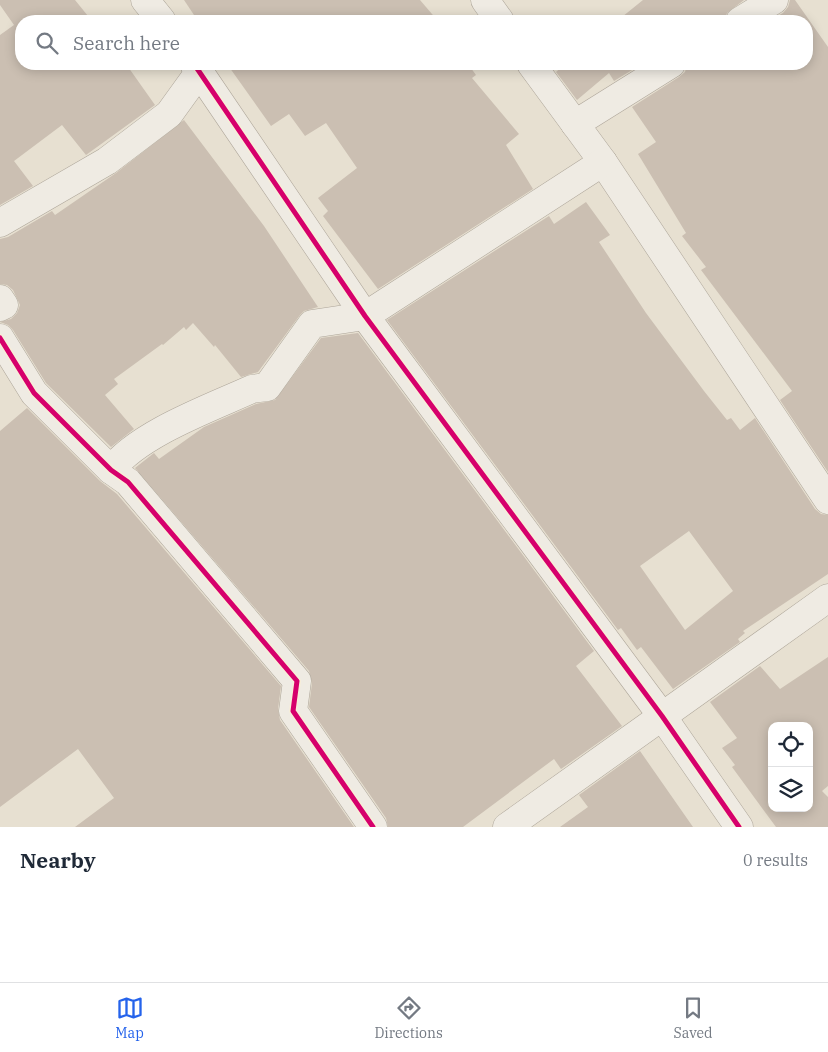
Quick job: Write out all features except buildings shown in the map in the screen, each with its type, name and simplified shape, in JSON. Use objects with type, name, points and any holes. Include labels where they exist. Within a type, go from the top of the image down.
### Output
[{"type":"street","points":[[145,0],[157,15]]},
{"type":"street","points":[[484,0],[495,15]]},
{"type":"street","points":[[750,15],[774,0]]},
{"type":"street","points":[[0,223],[107,161],[169,114],[196,70]]},
{"type":"street","points":[[198,70],[365,316],[662,716],[739,827]]},
{"type":"street","points":[[535,70],[604,162],[828,500]]},
{"type":"street","points":[[575,124],[662,70]]},
{"type":"street","points":[[111,470],[116,463],[150,437],[252,389],[267,387],[312,324],[365,316],[604,162]]},
{"type":"street","points":[[0,298],[4,305],[0,306]]},
{"type":"street","points":[[0,338],[34,393],[111,470],[128,482],[163,520],[298,681],[293,711],[373,827]]},
{"type":"street","points":[[507,827],[828,598]]},
{"type":"cycle path","points":[[198,70],[365,316],[662,716],[739,827]]},
{"type":"cycle path","points":[[0,338],[34,393],[111,470],[128,482],[297,681],[293,711],[373,827]]}]
